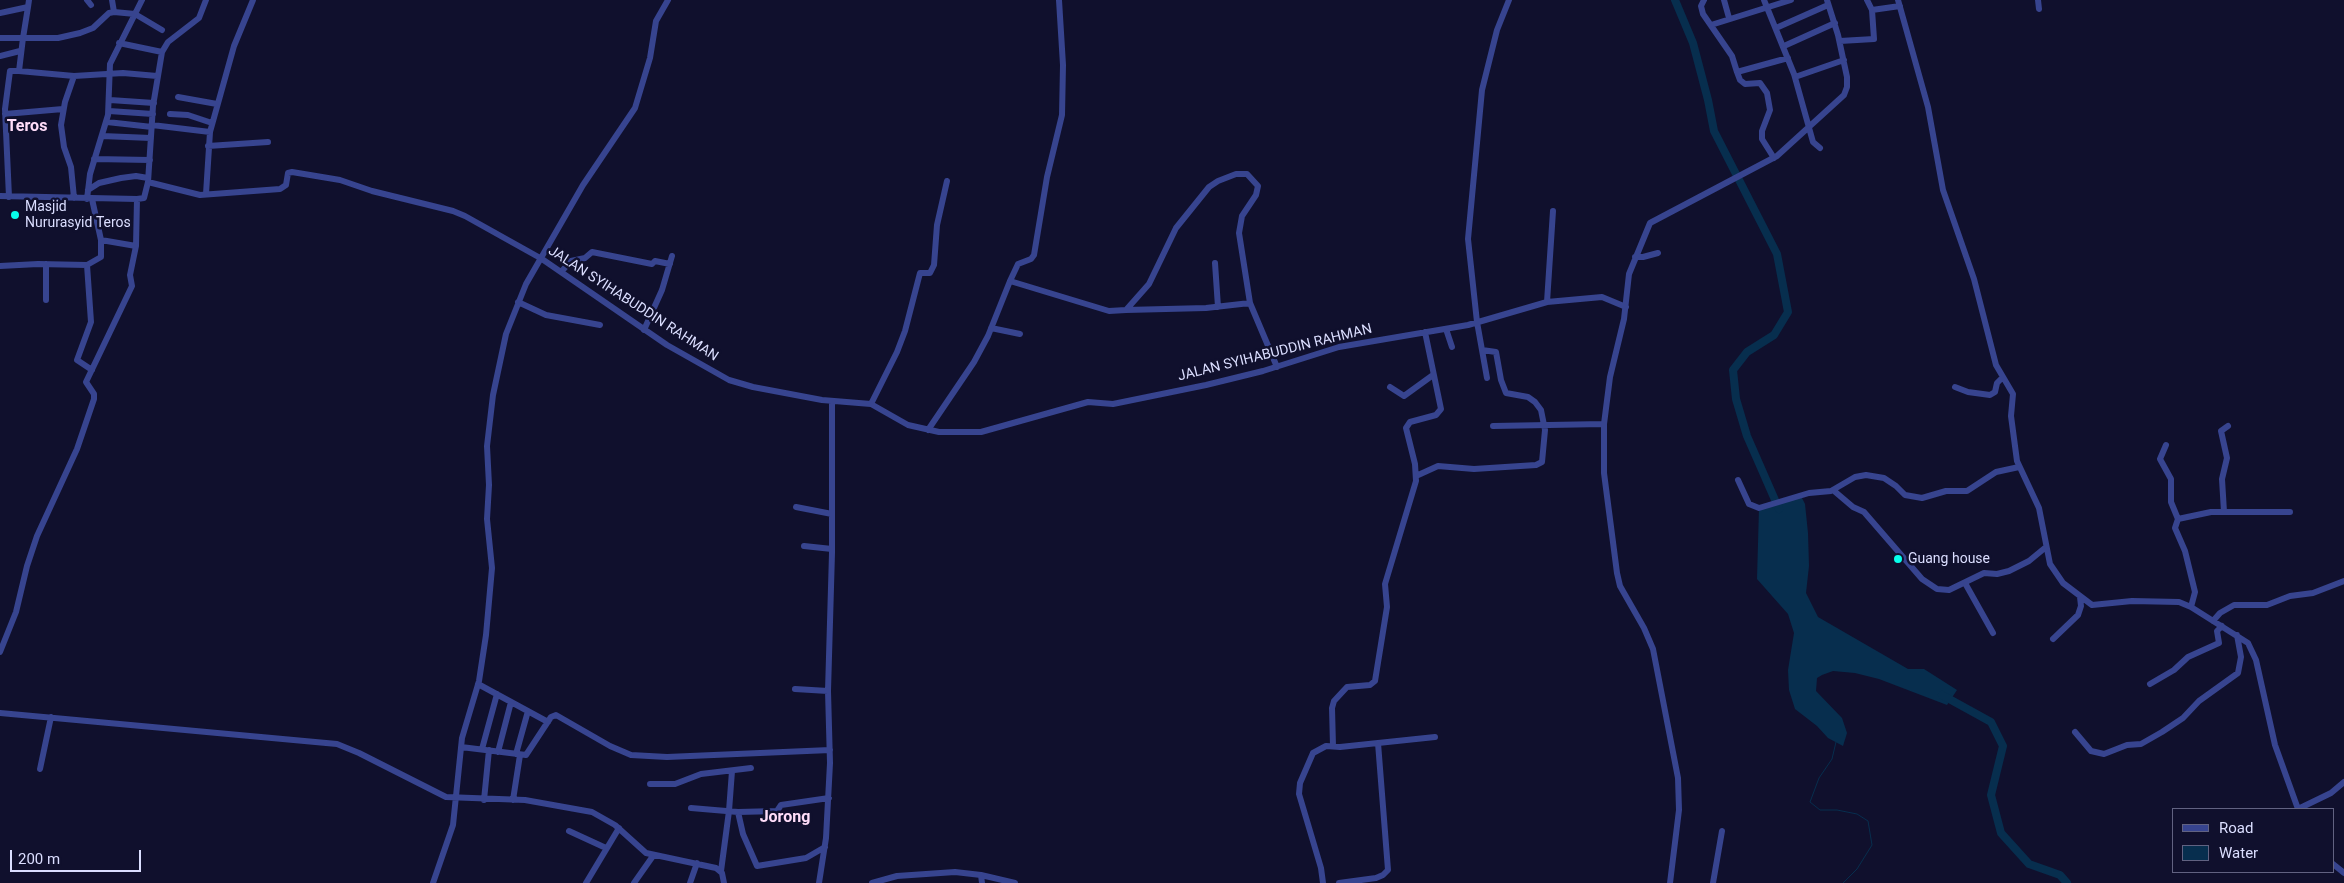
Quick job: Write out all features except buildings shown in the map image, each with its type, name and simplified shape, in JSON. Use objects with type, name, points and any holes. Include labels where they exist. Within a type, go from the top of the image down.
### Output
[{"type":"street","points":[[112,0],[114,12]]},
{"type":"street","points":[[0,266],[87,265],[101,258],[102,240],[88,190],[94,159],[109,111],[108,73],[118,43],[142,0]]},
{"type":"street","points":[[0,196],[137,200],[144,198],[148,180],[157,76],[162,52],[168,42],[199,18],[206,0]]},
{"type":"street","points":[[206,194],[208,146],[212,123],[234,46],[254,0]]},
{"type":"street","points":[[433,883],[446,850],[458,799],[461,746],[478,684],[490,603],[492,568],[487,519],[489,485],[487,452],[490,416],[498,368],[518,302],[583,185],[635,108],[650,58],[656,21],[668,0]]},
{"type":"street","points":[[928,430],[969,369],[991,328],[1018,264],[1031,259],[1034,255],[1045,189],[1062,115],[1063,65],[1059,0]]},
{"type":"street","points":[[1487,378],[1477,322],[1468,239],[1481,100],[1494,40],[1509,0]]},
{"type":"street","points":[[1704,0],[1701,10],[1734,59],[1740,80],[1745,84],[1760,83],[1767,93],[1769,113],[1762,135],[1764,143],[1774,158]]},
{"type":"street","points":[[1724,0],[1729,18]]},
{"type":"street","points":[[1764,0],[1795,77],[1814,145],[1820,148]]},
{"type":"street","points":[[1712,25],[1729,18],[1791,0]]},
{"type":"street","points":[[1840,40],[1875,39],[1872,10],[1867,0]]},
{"type":"street","points":[[2038,0],[2039,9]]},
{"type":"street","points":[[1670,883],[1679,810],[1678,778],[1652,649],[1647,634],[1618,581],[1605,498],[1604,424],[1610,377],[1626,307],[1626,286],[1635,257],[1648,226],[1653,220],[1774,158],[1834,105],[1846,90],[1848,76],[1840,40],[1828,2],[1776,28]]},
{"type":"street","points":[[0,13],[28,3],[20,51],[19,71]]},
{"type":"street","points":[[1872,10],[1899,3],[1928,107],[1943,190],[1974,279],[1993,356],[2002,378],[2013,394],[2011,424],[2018,467],[2039,508],[2050,564],[2058,576],[2080,597],[2096,606],[2132,601],[2168,600],[2191,607],[2248,642],[2254,652],[2275,745],[2298,808]]},
{"type":"street","points":[[0,38],[58,38],[80,33],[93,28],[110,13],[114,12],[135,14],[162,30]]},
{"type":"street","points":[[1784,46],[1835,23]]},
{"type":"street","points":[[118,43],[162,52]]},
{"type":"street","points":[[0,56],[20,51]]},
{"type":"street","points":[[1737,72],[1788,58]]},
{"type":"street","points":[[1795,77],[1844,60]]},
{"type":"street","points":[[9,197],[3,110],[10,71],[74,76],[108,73],[157,76]]},
{"type":"street","points":[[74,76],[63,110],[61,125],[63,141],[70,163],[74,198]]},
{"type":"street","points":[[178,97],[217,104]]},
{"type":"street","points":[[110,100],[154,103]]},
{"type":"street","points":[[3,110],[63,110]]},
{"type":"street","points":[[109,111],[153,114]]},
{"type":"street","points":[[170,114],[188,115],[212,123]]},
{"type":"street","points":[[107,122],[210,132]]},
{"type":"street","points":[[102,136],[151,138]]},
{"type":"street","points":[[208,146],[268,142]]},
{"type":"street","points":[[94,159],[150,160]]},
{"type":"street","name":"JALAN SYIHABUDDIN RAHMAN","points":[[88,190],[99,183],[136,176],[178,191],[206,194],[283,189],[289,172],[319,175],[453,211],[542,259],[644,330],[713,372],[737,383],[832,401],[871,404],[908,425],[928,430],[981,432],[1088,402],[1113,404],[1224,381],[1277,367],[1339,347],[1446,329],[1547,302],[1602,297],[1626,307]]},
{"type":"street","points":[[1126,310],[1149,284],[1176,228],[1205,191],[1223,178],[1242,173],[1252,177],[1258,186],[1256,195],[1242,216],[1239,228],[1250,303],[1277,367]]},
{"type":"street","points":[[871,404],[897,352],[905,331],[920,272],[930,273],[934,264],[937,225],[947,181]]},
{"type":"street","points":[[0,652],[16,612],[34,544],[46,512],[77,449],[94,399],[92,392],[85,384],[132,286],[130,275],[136,246],[137,200]]},
{"type":"street","points":[[1547,302],[1554,211]]},
{"type":"street","points":[[102,240],[136,246]]},
{"type":"street","points":[[561,272],[571,261],[585,258],[592,252],[652,264],[655,261],[670,264]]},
{"type":"street","points":[[1635,257],[1643,258],[1658,253]]},
{"type":"street","points":[[644,330],[662,290],[672,256]]},
{"type":"street","points":[[1215,263],[1218,306]]},
{"type":"street","points":[[46,264],[46,300]]},
{"type":"street","points":[[87,265],[91,325],[78,360],[92,370]]},
{"type":"street","points":[[1010,281],[1109,311],[1250,303]]},
{"type":"street","points":[[518,302],[546,315],[600,324]]},
{"type":"street","points":[[991,328],[1020,334]]},
{"type":"street","points":[[1446,329],[1452,347]]},
{"type":"street","points":[[1333,746],[1334,701],[1347,687],[1370,685],[1375,681],[1387,607],[1385,584],[1413,497],[1416,476],[1406,428],[1410,422],[1440,412],[1441,400],[1432,375],[1425,332]]},
{"type":"street","points":[[1416,476],[1438,466],[1474,469],[1536,465],[1542,462],[1546,437],[1541,410],[1528,397],[1507,394],[1496,352],[1482,350]]},
{"type":"street","points":[[1390,387],[1404,396],[1432,375]]},
{"type":"street","points":[[1955,387],[1961,391],[1987,396],[1995,392],[1997,383],[2002,378]]},
{"type":"street","points":[[820,883],[829,798],[828,690],[832,549],[832,401]]},
{"type":"street","points":[[1493,426],[1604,424]]},
{"type":"street","points":[[2224,512],[2222,479],[2227,458],[2221,431],[2228,426]]},
{"type":"street","points":[[2166,445],[2160,459],[2171,479],[2172,507],[2178,519],[2176,528],[2185,551],[2195,592],[2191,607]]},
{"type":"street","points":[[1738,480],[1749,504],[1759,508],[1801,496],[1833,490],[1855,477],[1866,475],[1884,478],[1905,495],[1927,497],[1946,491],[1966,491],[1996,472],[2018,467]]},
{"type":"street","points":[[1833,490],[1853,507],[1864,512],[1926,583],[1944,590],[1965,583],[1984,573],[2003,573],[2021,566],[2046,547]]},
{"type":"street","points":[[796,507],[832,514]]},
{"type":"street","points":[[2178,519],[2188,515],[2224,512],[2290,512]]},
{"type":"street","points":[[804,546],[832,549]]},
{"type":"street","points":[[2213,620],[2220,613],[2234,605],[2267,605],[2290,596],[2313,593],[2344,581]]},
{"type":"street","points":[[1965,583],[1993,633]]},
{"type":"street","points":[[2053,640],[2078,614],[2080,597]]},
{"type":"street","points":[[2150,684],[2174,670],[2188,657],[2219,643],[2218,632],[2222,626]]},
{"type":"street","points":[[2075,732],[2091,751],[2104,754],[2127,745],[2141,744],[2162,732],[2183,718],[2204,696],[2238,673],[2241,657],[2237,635]]},
{"type":"street","points":[[478,684],[548,722]]},
{"type":"street","points":[[795,688],[828,690]]},
{"type":"street","points":[[484,800],[486,750],[497,694]]},
{"type":"street","points":[[498,752],[511,702]]},
{"type":"street","points":[[514,800],[518,754],[528,711]]},
{"type":"street","points":[[0,713],[326,742],[359,752],[437,794],[458,799],[514,800],[586,810],[599,815],[619,828],[642,850],[652,856],[697,863],[721,871]]},
{"type":"street","points":[[461,746],[527,755],[548,722],[556,715],[610,746],[632,755],[667,757],[830,750]]},
{"type":"street","points":[[40,770],[51,717]]},
{"type":"street","points":[[1323,883],[1321,868],[1300,799],[1299,789],[1313,753],[1322,747],[1435,737]]},
{"type":"street","points":[[1338,883],[1376,878],[1388,870],[1378,743]]},
{"type":"street","points":[[650,784],[675,784],[701,774],[751,768]]},
{"type":"street","points":[[724,883],[721,871],[732,771]]},
{"type":"street","points":[[2300,808],[2331,793],[2344,782]]},
{"type":"street","points":[[691,808],[738,812],[777,811],[782,805],[829,798]]},
{"type":"street","points":[[738,812],[743,834],[757,866],[806,858],[825,847]]},
{"type":"street","points":[[586,883],[619,828]]},
{"type":"street","points":[[569,831],[606,848]]},
{"type":"street","points":[[1712,883],[1722,831]]},
{"type":"street","points":[[634,883],[652,856]]},
{"type":"street","points":[[690,883],[697,863]]},
{"type":"street","points":[[2334,865],[2344,873]]},
{"type":"street","points":[[872,883],[897,876],[932,873],[981,875],[1015,883]]},
{"type":"street","points":[[981,875],[982,883]]},
{"type":"water","points":[[1801,496],[1805,504],[1808,533],[1809,566],[1806,593],[1818,617],[1908,669],[1924,669],[1957,690],[1947,705],[1879,679],[1855,673],[1833,671],[1822,675],[1817,678],[1816,691],[1842,718],[1847,733],[1843,746],[1828,738],[1817,726],[1795,709],[1789,690],[1788,670],[1794,633],[1788,614],[1757,579],[1759,508]]},
{"type":"waterway","points":[[1675,0],[1693,43],[1714,131],[1777,254],[1788,312],[1774,335],[1747,352],[1733,370],[1736,399],[1747,436],[1779,509]]},
{"type":"waterway","points":[[1942,695],[1991,722],[2003,746],[1991,795],[2001,833],[2029,864],[2060,875],[2067,883]]},
{"type":"waterway","points":[[1836,742],[1832,759],[1819,778],[1810,802],[1820,810],[1837,810],[1857,814],[1868,821],[1872,845],[1857,869],[1843,883]]},
{"type":"place","name":"Masjid Nururasyid Teros","points":[[15,215]]},
{"type":"place","name":"Guang house","points":[[1898,559]]},
{"type":"district","name":"Teros","points":[[27,127]]},
{"type":"district","name":"Jorong","points":[[785,818]]}]
